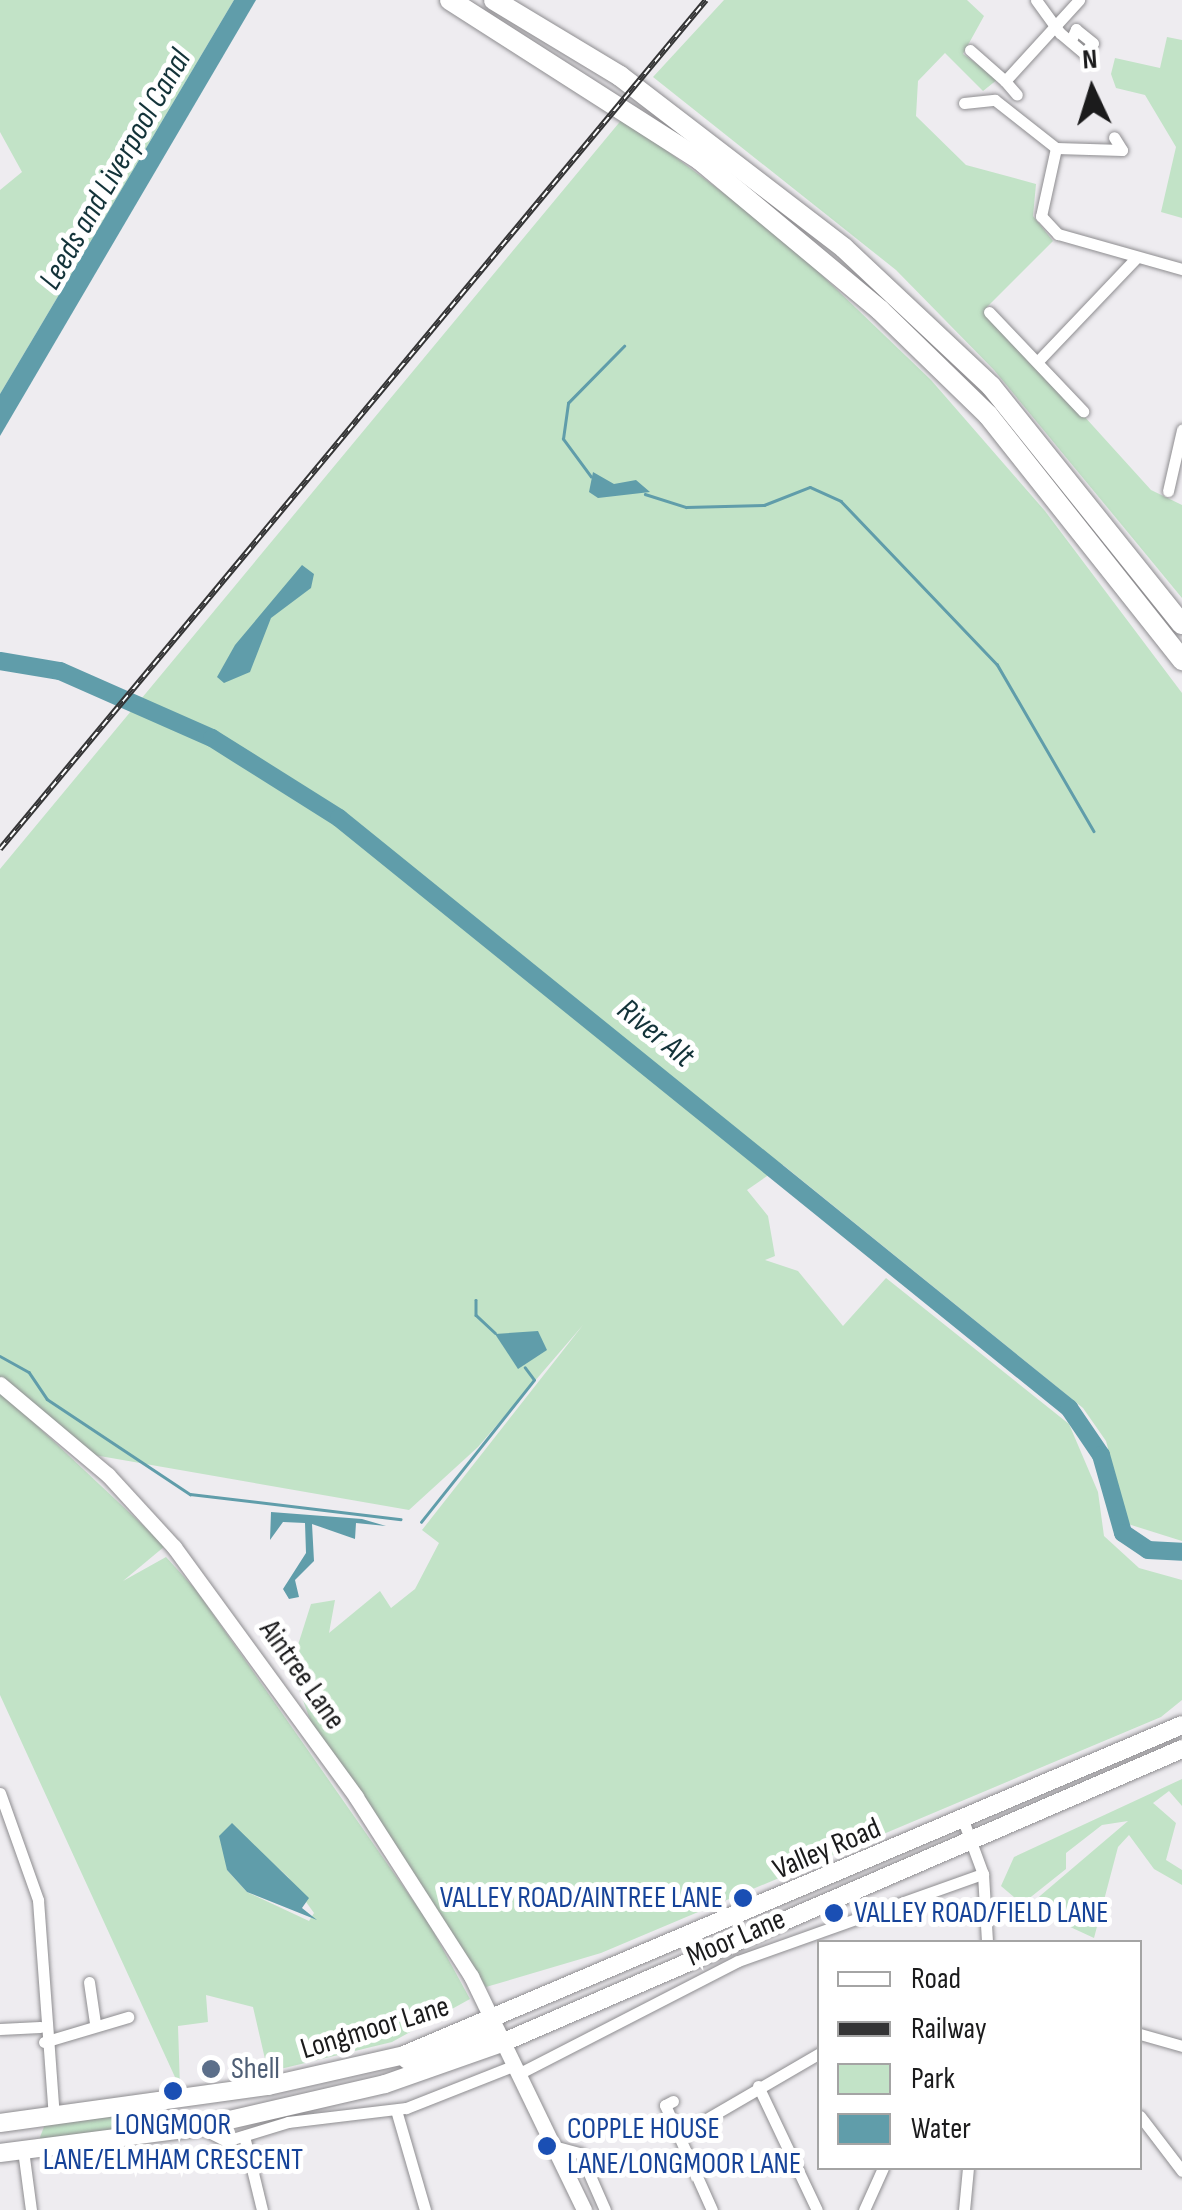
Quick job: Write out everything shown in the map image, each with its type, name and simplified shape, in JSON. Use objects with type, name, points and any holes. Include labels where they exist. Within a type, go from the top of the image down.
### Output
[{"type":"highway","points":[[450,0],[700,160],[880,310],[988,415],[1182,660]]},
{"type":"highway","points":[[494,0],[635,87],[856,259],[992,386],[1182,624]]},
{"type":"main road","name":"Aintree Lane","points":[[0,1384],[108,1474],[174,1546],[356,1797],[494,2020],[558,2147],[584,2210]]},
{"type":"main road","name":"Valley Road","points":[[494,2020],[1182,1725]]},
{"type":"main road","name":"Valley Road","points":[[504,2042],[1182,1749]]},
{"type":"main road","name":"Longmoor Lane","points":[[0,2123],[153,2103],[369,2066],[494,2020]]},
{"type":"main road","points":[[369,2066],[484,2035],[504,2042]]},
{"type":"main road","name":"Longmoor Lane","points":[[0,2153],[199,2127],[385,2084],[504,2042]]},
{"type":"main road","points":[[153,2103],[159,2132]]},
{"type":"street","points":[[1036,0],[1071,40]]},
{"type":"street","points":[[1005,81],[1079,0]]},
{"type":"street","points":[[970,50],[1018,95]]},
{"type":"street","points":[[964,103],[994,100],[1056,148],[1126,155],[1114,137]]},
{"type":"street","points":[[1056,148],[1041,216],[1058,234],[1182,269]]},
{"type":"street","points":[[1038,361],[1136,258]]},
{"type":"street","points":[[990,312],[1084,411]]},
{"type":"street","points":[[1168,491],[1182,433]]},
{"type":"street","points":[[0,1792],[38,1900],[40,2027],[54,2116]]},
{"type":"street","points":[[963,1820],[983,1874],[988,1940]]},
{"type":"street","name":"Moor Lane","points":[[518,2069],[738,1961],[983,1874]]},
{"type":"street","points":[[89,1982],[95,2023]]},
{"type":"street","points":[[44,2042],[74,2040],[95,2023],[128,2018]]},
{"type":"street","points":[[0,2029],[40,2027]]},
{"type":"street","points":[[1142,2035],[1182,2046]]},
{"type":"street","points":[[679,2135],[817,2055]]},
{"type":"street","name":"Longmoor Lane","points":[[199,2127],[217,2142],[396,2110],[518,2069]]},
{"type":"street","points":[[758,2086],[817,2210]]},
{"type":"street","points":[[673,2101],[666,2104],[712,2210]]},
{"type":"street","points":[[396,2110],[425,2210]]},
{"type":"street","points":[[1142,2119],[1182,2171]]},
{"type":"street","points":[[244,2136],[262,2210]]},
{"type":"street","points":[[558,2147],[580,2153],[605,2210]]},
{"type":"street","points":[[23,2150],[31,2210]]},
{"type":"street","points":[[864,2210],[881,2170]]},
{"type":"street","points":[[964,2210],[968,2170]]},
{"type":"green space","points":[[0,0],[234,0],[0,394],[0,190],[22,172],[0,132]]},
{"type":"green space","points":[[724,0],[967,0],[984,16],[963,54],[998,79],[983,91],[945,53],[918,81],[916,116],[966,165],[1036,184],[1033,216],[1053,241],[986,308],[1151,490],[1182,505],[1182,598],[994,370],[896,270],[653,77]]},
{"type":"green space","points":[[1167,37],[1182,40],[1182,218],[1161,212],[1176,147],[1145,95],[1116,88],[1111,74],[1115,58],[1160,68]]},
{"type":"green space","points":[[623,118],[781,236],[931,380],[1045,511],[1182,693],[1182,1541],[1128,1524],[1106,1441],[1083,1408],[783,1165],[747,1190],[768,1216],[775,1256],[765,1260],[798,1271],[843,1326],[886,1278],[1069,1424],[1098,1492],[1104,1536],[1139,1568],[1182,1580],[1182,1700],[1161,1717],[601,1953],[486,1987],[313,1728],[291,1667],[311,1604],[335,1600],[329,1633],[380,1591],[391,1608],[415,1589],[439,1543],[422,1530],[583,1325],[478,1447],[409,1510],[94,1455],[0,1377],[0,869]]},
{"type":"green space","points":[[0,1391],[165,1546],[123,1581],[166,1557],[196,1590],[428,1922],[470,1999],[392,2042],[268,2072],[253,2007],[206,1995],[208,2022],[178,2026],[180,2088],[0,1695]],"holes":[[[234,1828],[288,1877],[314,1913],[309,1921],[247,1892],[227,1870],[225,1831]]]},
{"type":"green space","points":[[1182,1779],[1182,1806],[1169,1791],[1153,1803],[1176,1823],[1166,1860],[1182,1870],[1182,1885],[1154,1869],[1129,1835],[1118,1847],[1094,1938],[1027,1907],[1128,1821],[1102,1825],[1066,1853],[1066,1869],[1022,1904],[1001,1886],[1014,1857]]},
{"type":"green space","points":[[142,2111],[141,2128],[39,2140],[45,2124]]},
{"type":"water","points":[[234,0],[256,0],[0,436],[0,394]]},
{"type":"water","points":[[593,472],[614,484],[636,480],[650,492],[598,498],[589,492]]},
{"type":"water","points":[[302,565],[314,574],[311,588],[271,618],[250,672],[224,683],[217,677],[235,645]]},
{"type":"water","points":[[538,1331],[547,1350],[518,1369],[495,1334]]},
{"type":"water","points":[[271,1512],[362,1519],[386,1526],[356,1523],[355,1539],[312,1524],[314,1561],[295,1580],[299,1597],[289,1599],[283,1589],[306,1553],[305,1523],[283,1522],[270,1540]]},
{"type":"water","points":[[232,1823],[309,1898],[302,1908],[317,1920],[247,1892],[227,1870],[219,1836]]},
{"type":"waterway","points":[[591,477],[563,439],[568,403],[624,346]]},
{"type":"waterway","points":[[645,494],[686,507],[764,505],[810,487],[841,501],[997,664],[1094,831]]},
{"type":"waterway","name":"River Alt","points":[[0,661],[60,671],[212,738],[339,818],[1069,1408],[1101,1455],[1123,1533],[1148,1550],[1182,1552]]},
{"type":"waterway","points":[[476,1300],[476,1315],[495,1333]]},
{"type":"waterway","points":[[0,1356],[29,1372],[47,1399],[190,1494],[401,1519]]},
{"type":"waterway","points":[[421,1522],[534,1380],[525,1368]]},
{"type":"railway","points":[[0,849],[706,0]]},
{"type":"place","name":"VALLEY ROAD/AINTREE LANE","points":[[743,1898]]},
{"type":"place","name":"VALLEY ROAD/FIELD LANE","points":[[834,1913]]},
{"type":"place","name":"Shell","points":[[211,2069]]},
{"type":"place","name":"LONGMOOR LANE/ELMHAM CRESCENT","points":[[173,2091]]},
{"type":"place","name":"COPPLE HOUSE LANE/LONGMOOR LANE","points":[[547,2146]]},
{"type":"water label","name":"Leeds and Liverpool Canal","points":[[116,170]]}]
